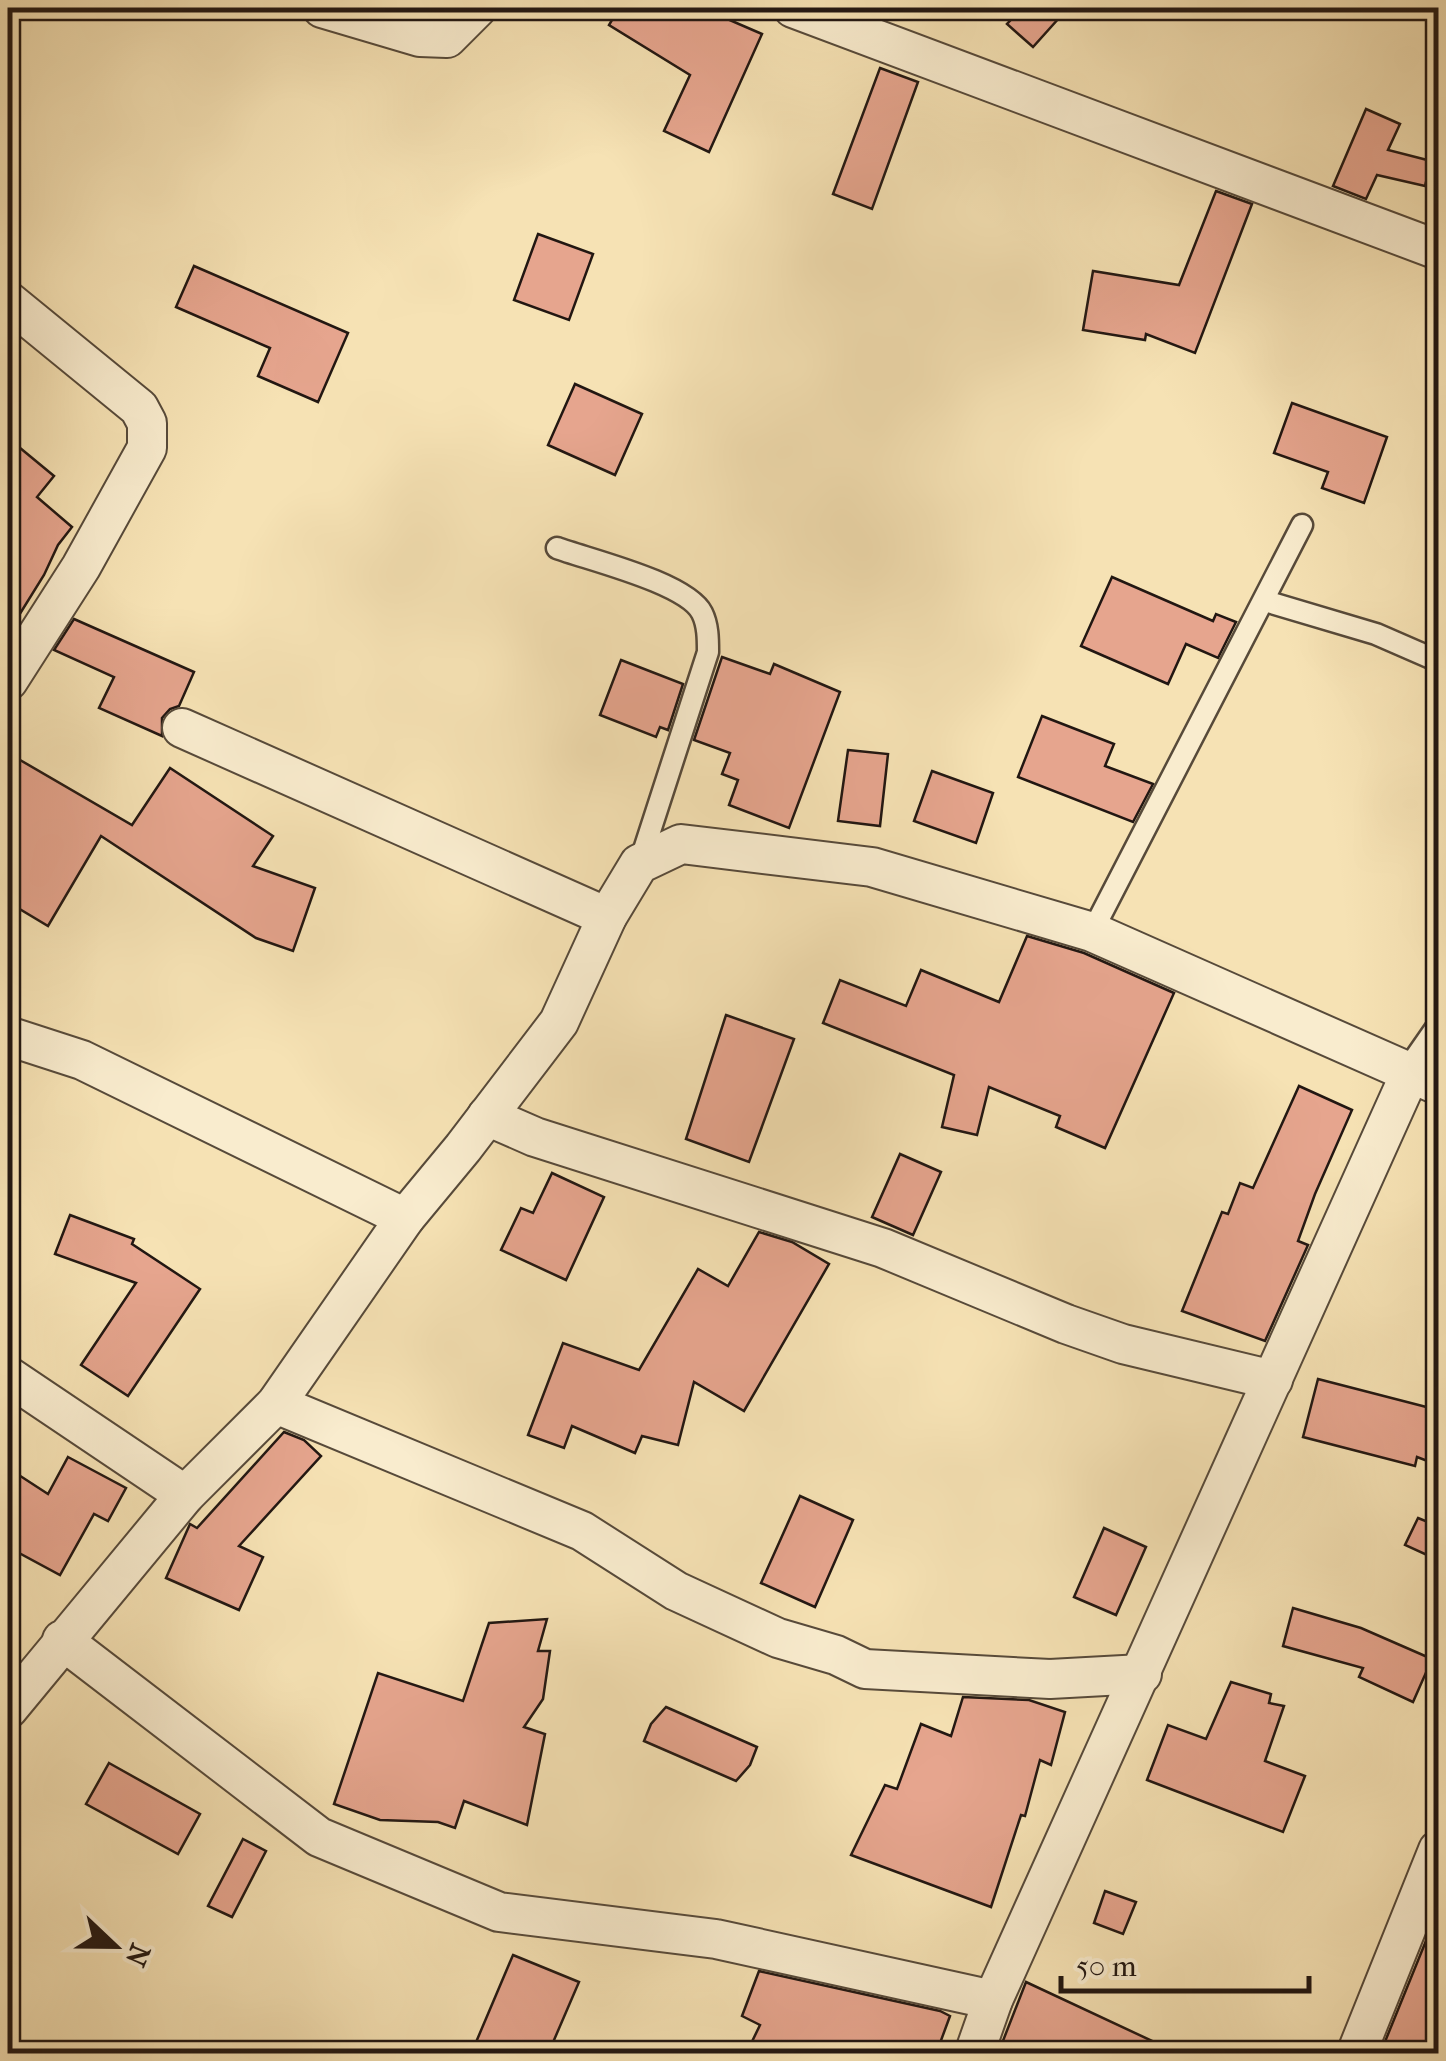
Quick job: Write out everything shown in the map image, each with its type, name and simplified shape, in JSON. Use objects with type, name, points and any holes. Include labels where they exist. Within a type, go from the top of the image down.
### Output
[{"type":"street","points":[[322,8],[420,37],[446,38],[477,8]]},
{"type":"street","points":[[793,8],[1438,250]]},
{"type":"street","points":[[8,301],[138,408],[147,422],[146,448],[81,566],[8,681]]},
{"type":"street","points":[[182,728],[608,917]]},
{"type":"street","points":[[8,1709],[185,1496],[276,1404],[405,1218],[559,1022],[608,917],[640,864],[682,844],[872,867],[1092,932],[1418,1076],[1273,1380],[993,2000],[974,2054]]},
{"type":"street","points":[[8,1036],[82,1060],[405,1218]]},
{"type":"street","points":[[488,1116],[535,1136],[882,1248],[1123,1344],[1273,1380]]},
{"type":"street","points":[[8,1376],[185,1496]]},
{"type":"street","points":[[276,1404],[582,1531],[676,1591],[778,1638],[836,1654],[865,1670],[1050,1679],[1142,1674]]},
{"type":"street","points":[[62,1640],[320,1837],[499,1912],[716,1939],[993,2000]]},
{"type":"street","points":[[1356,2054],[1438,1850]]},
{"type":"lane","points":[[1092,932],[1302,526]]},
{"type":"lane","points":[[557,548],[680,592],[701,609],[708,631],[708,652],[640,864]]},
{"type":"lane","points":[[1265,601],[1376,634],[1438,660]]},
{"type":"lane","points":[[1418,1076],[1438,1025]]},
{"type":"building","points":[[619,8],[702,8],[762,34],[709,152],[664,131],[690,75],[609,25]]},
{"type":"building","points":[[1022,8],[1068,8],[1033,47],[1007,24]]},
{"type":"building","points":[[880,68],[918,82],[872,209],[833,194]]},
{"type":"building","points":[[1366,109],[1400,124],[1388,150],[1431,161],[1425,186],[1377,175],[1366,199],[1333,186]]},
{"type":"building","points":[[1216,191],[1252,204],[1195,353],[1146,334],[1145,340],[1083,330],[1093,271],[1179,285]]},
{"type":"building","points":[[538,234],[593,254],[569,320],[514,300]]},
{"type":"building","points":[[194,266],[348,333],[318,402],[258,376],[270,348],[176,307]]},
{"type":"building","points":[[575,384],[642,414],[615,475],[548,445]]},
{"type":"building","points":[[1292,403],[1387,437],[1364,503],[1322,488],[1328,472],[1274,453]]},
{"type":"building","points":[[8,438],[54,476],[37,497],[72,527],[8,633]]},
{"type":"building","points":[[1112,577],[1213,621],[1216,614],[1236,622],[1218,658],[1186,644],[1168,684],[1081,646]]},
{"type":"building","points":[[74,619],[194,672],[179,706],[162,718],[162,736],[99,708],[114,677],[54,650]]},
{"type":"building","points":[[722,657],[770,674],[774,664],[840,692],[789,828],[729,805],[738,780],[722,774],[730,753],[694,740]]},
{"type":"building","points":[[621,660],[683,684],[668,730],[660,727],[656,737],[600,715]]},
{"type":"building","points":[[1042,716],[1114,744],[1105,766],[1153,784],[1133,822],[1018,777]]},
{"type":"building","points":[[848,750],[888,754],[880,826],[838,821]]},
{"type":"building","points":[[8,753],[132,825],[170,768],[273,836],[253,866],[315,888],[293,951],[256,938],[101,836],[48,926],[8,902]]},
{"type":"building","points":[[932,771],[993,793],[976,843],[914,821]]},
{"type":"building","points":[[1027,936],[1084,953],[1174,993],[1105,1148],[1056,1127],[1060,1116],[989,1087],[977,1135],[942,1127],[954,1075],[823,1023],[840,980],[906,1006],[921,970],[999,1002]]},
{"type":"building","points":[[726,1015],[794,1039],[749,1162],[686,1139]]},
{"type":"building","points":[[1299,1086],[1352,1110],[1298,1241],[1308,1245],[1265,1341],[1182,1311],[1222,1212],[1228,1214],[1240,1183],[1253,1188]]},
{"type":"building","points":[[900,1154],[941,1172],[913,1235],[872,1217]]},
{"type":"building","points":[[552,1173],[604,1197],[566,1280],[501,1250],[521,1208],[533,1213]]},
{"type":"building","points":[[70,1215],[134,1239],[132,1244],[200,1289],[128,1396],[81,1365],[136,1283],[55,1254]]},
{"type":"building","points":[[759,1232],[792,1242],[829,1264],[744,1411],[694,1382],[678,1445],[642,1436],[635,1453],[572,1426],[564,1448],[528,1435],[563,1343],[639,1370],[698,1269],[728,1286]]},
{"type":"building","points":[[1318,1379],[1438,1410],[1438,1465],[1417,1457],[1415,1466],[1303,1437]]},
{"type":"building","points":[[284,1432],[304,1440],[321,1456],[239,1546],[263,1557],[239,1610],[166,1578],[190,1524],[197,1528]]},
{"type":"building","points":[[68,1457],[126,1488],[108,1521],[94,1514],[60,1575],[8,1547],[8,1468],[48,1494]]},
{"type":"building","points":[[800,1496],[853,1520],[815,1607],[761,1583]]},
{"type":"building","points":[[1418,1518],[1438,1526],[1438,1560],[1405,1545]]},
{"type":"building","points":[[1104,1528],[1146,1547],[1116,1615],[1074,1597]]},
{"type":"building","points":[[1293,1608],[1361,1628],[1432,1659],[1413,1702],[1359,1677],[1363,1668],[1283,1646]]},
{"type":"building","points":[[547,1619],[538,1651],[550,1651],[543,1699],[524,1727],[545,1734],[527,1825],[464,1801],[455,1828],[438,1822],[380,1820],[334,1804],[378,1673],[463,1701],[489,1623]]},
{"type":"building","points":[[1231,1682],[1271,1694],[1269,1703],[1284,1706],[1265,1761],[1305,1776],[1283,1832],[1147,1780],[1168,1725],[1206,1739]]},
{"type":"building","points":[[963,1697],[1029,1700],[1065,1712],[1051,1765],[1040,1760],[1025,1816],[1021,1815],[991,1907],[851,1855],[885,1785],[897,1789],[921,1724],[951,1736]]},
{"type":"building","points":[[666,1707],[757,1747],[750,1765],[736,1781],[644,1741],[651,1724]]},
{"type":"building","points":[[109,1763],[200,1814],[178,1854],[86,1804]]},
{"type":"building","points":[[243,1839],[266,1851],[232,1917],[208,1906]]},
{"type":"building","points":[[1105,1891],[1136,1902],[1123,1934],[1094,1923]]},
{"type":"building","points":[[1430,1931],[1438,1935],[1438,2054],[1380,2054]]},
{"type":"building","points":[[513,1955],[579,1982],[548,2054],[471,2054]]},
{"type":"building","points":[[759,1971],[950,2016],[936,2054],[746,2054],[760,2025],[742,2016]]},
{"type":"building","points":[[1026,1982],[1180,2054],[999,2051]]}]
